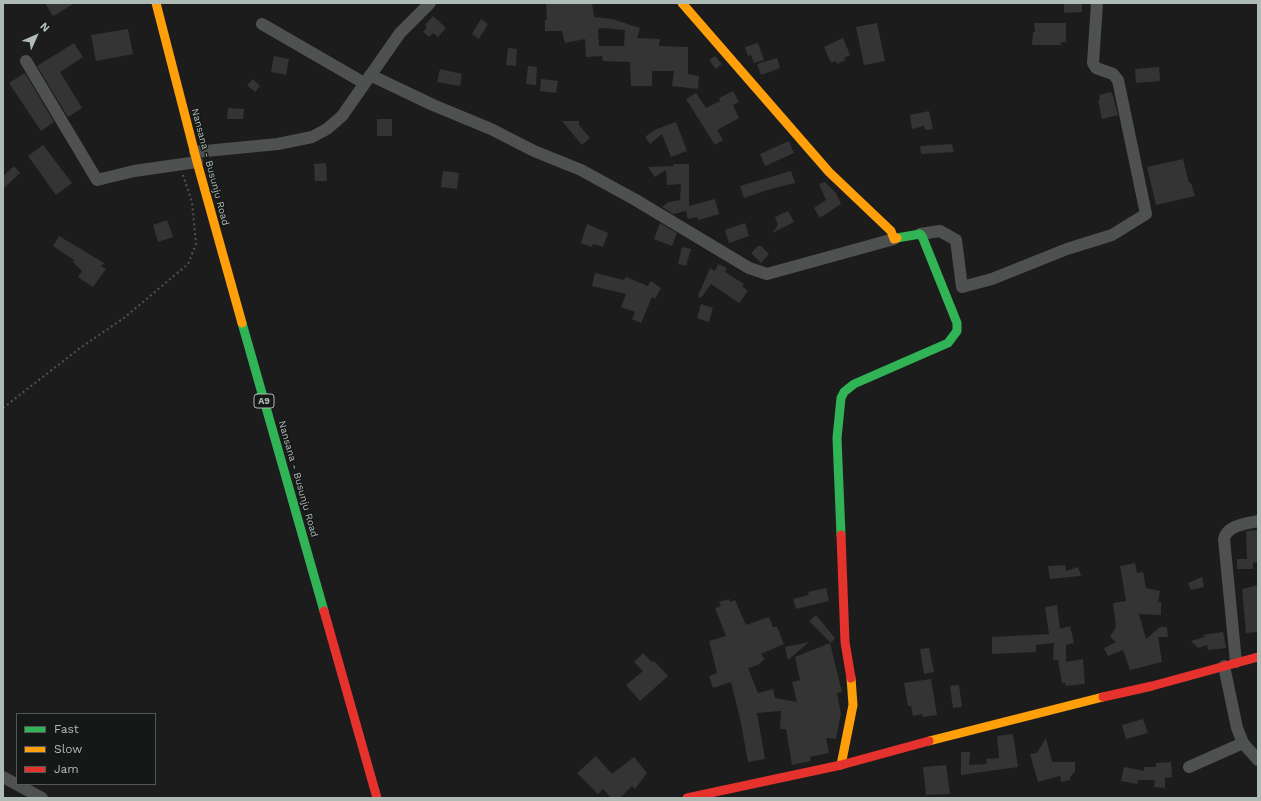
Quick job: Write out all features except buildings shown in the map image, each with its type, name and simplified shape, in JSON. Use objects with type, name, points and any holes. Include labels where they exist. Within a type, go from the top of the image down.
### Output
[{"type":"street","name":"Nansana - Busunju Road","points":[[156,3],[196,157],[377,798]]},
{"type":"street","points":[[26,61],[98,180],[134,171],[180,164],[196,157],[312,137],[327,129],[342,116],[400,33],[430,3]]},
{"type":"street","points":[[682,3],[830,172],[891,231],[894,239]]},
{"type":"street","points":[[262,24],[367,79],[491,129],[534,151],[581,170],[641,203],[749,268],[767,274],[894,239],[940,232],[956,240],[962,287],[992,279],[1067,249],[1112,235],[1146,214],[1118,80],[1113,74],[1096,68],[1093,63],[1097,3]]},
{"type":"street","points":[[841,765],[853,705],[853,692],[845,642],[837,438],[841,398],[844,392],[854,384],[948,343],[957,331],[957,323],[928,246],[925,239],[920,234]]},
{"type":"street","points":[[1236,662],[1224,539],[1225,534],[1232,528],[1258,521]]},
{"type":"street","points":[[687,798],[841,765],[877,754],[1085,701],[1152,686],[1258,657]]},
{"type":"street","points":[[1224,666],[1236,728],[1243,743],[1258,760]]},
{"type":"street","points":[[1189,767],[1243,743]]},
{"type":"street","points":[[3,777],[16,784]]},
{"type":"street","points":[[18,785],[42,798]]},
{"type":"path","points":[[3,408],[80,348],[124,318],[188,264],[196,244],[192,202],[180,164]]},
{"type":"traffic: fast","points":[[841,535],[837,438],[841,398],[844,392],[854,384],[948,343],[957,331],[957,323],[922,236],[920,234],[897,238]]},
{"type":"traffic: fast","points":[[242,323],[324,611]]},
{"type":"traffic: slow","points":[[156,3],[197,162],[242,323]]},
{"type":"traffic: slow","points":[[682,3],[829,172],[891,231],[894,239],[897,238]]},
{"type":"traffic: slow","points":[[841,765],[853,705],[851,678]]},
{"type":"traffic: slow","points":[[929,741],[1103,697]]},
{"type":"traffic: jam","points":[[841,535],[845,642],[851,678]]},
{"type":"traffic: jam","points":[[324,611],[377,798]]},
{"type":"traffic: jam","points":[[1103,697],[1152,686],[1258,657]]},
{"type":"traffic: jam","points":[[687,798],[841,765],[929,741]]}]
